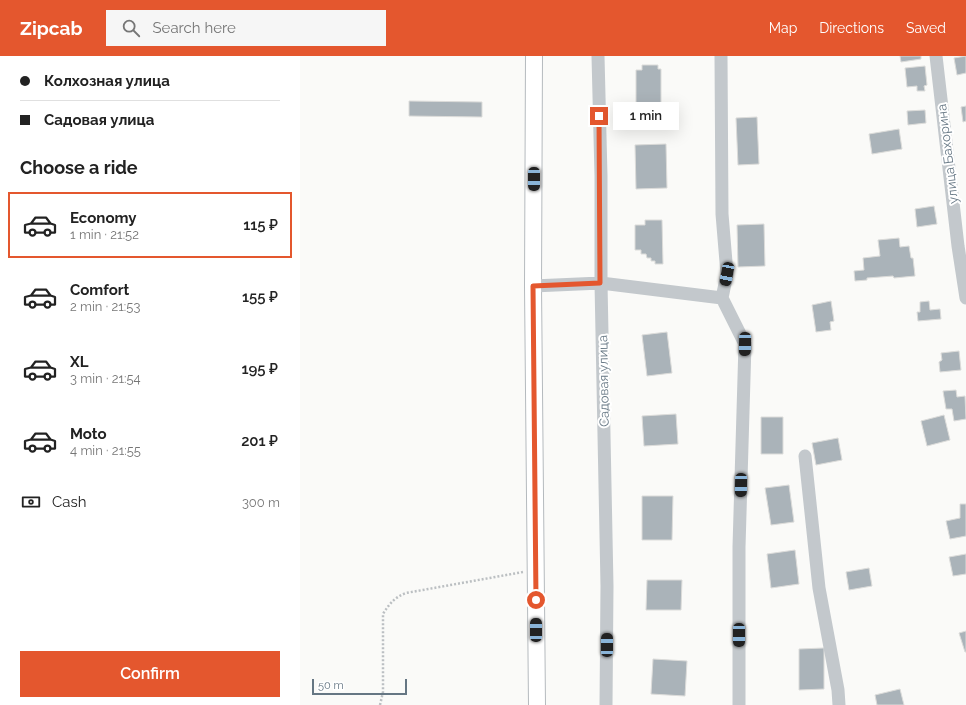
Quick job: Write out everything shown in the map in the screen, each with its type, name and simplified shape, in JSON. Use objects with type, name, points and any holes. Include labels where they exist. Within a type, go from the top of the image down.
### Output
[{"type":"main road","points":[[534,56],[533,286],[537,705]]},
{"type":"street","name":"Садовая улица","points":[[598,56],[601,176],[600,283],[607,586],[606,705]]},
{"type":"street","points":[[721,56],[722,214],[727,274],[722,298],[745,344],[739,547],[739,705]]},
{"type":"street","name":"улица Бахорина","points":[[936,56],[958,246],[966,298]]},
{"type":"street","points":[[533,286],[600,283],[722,298]]},
{"type":"street","points":[[805,456],[819,588],[838,690],[839,705]]},
{"type":"path","points":[[380,705],[383,692],[383,614],[389,604],[398,596],[406,593],[536,570]]},
{"type":"building","points":[[900,56],[921,56],[921,59],[901,62]]},
{"type":"building","points":[[966,56],[966,73],[957,75],[954,58]]},
{"type":"building","points":[[642,65],[658,65],[658,69],[661,69],[661,104],[636,104],[636,70],[642,70]]},
{"type":"building","points":[[925,66],[927,85],[924,86],[925,91],[917,91],[917,86],[907,87],[905,68]]},
{"type":"building","points":[[409,101],[482,102],[482,117],[409,116]]},
{"type":"building","points":[[966,106],[966,121],[963,122],[961,107]]},
{"type":"building","points":[[925,110],[926,123],[908,125],[907,111]]},
{"type":"building","points":[[757,117],[759,164],[738,165],[736,118]]},
{"type":"building","points":[[899,129],[902,149],[872,154],[869,134]]},
{"type":"building","points":[[666,144],[667,188],[636,189],[635,145]]},
{"type":"building","points":[[934,206],[937,224],[917,227],[915,209]]},
{"type":"building","points":[[645,220],[662,220],[663,264],[655,264],[655,261],[651,261],[651,258],[647,258],[646,254],[641,254],[641,250],[635,250],[635,225],[645,225]]},
{"type":"building","points":[[764,224],[765,266],[738,267],[737,225]]},
{"type":"building","points":[[899,238],[900,247],[909,246],[911,258],[913,258],[915,276],[867,278],[867,280],[855,281],[854,271],[864,270],[863,258],[880,256],[878,240]]},
{"type":"building","points":[[831,301],[834,321],[830,322],[831,330],[816,332],[812,305]]},
{"type":"building","points":[[929,301],[930,310],[940,309],[941,319],[918,321],[917,312],[920,312],[920,302]]},
{"type":"building","points":[[667,332],[672,373],[647,376],[642,335]]},
{"type":"building","points":[[959,351],[961,370],[940,372],[939,362],[942,360],[941,353]]},
{"type":"building","points":[[956,390],[957,397],[965,396],[966,419],[954,421],[952,409],[946,409],[943,391]]},
{"type":"building","points":[[676,414],[678,444],[644,446],[642,416]]},
{"type":"building","points":[[944,415],[950,440],[927,446],[921,421]]},
{"type":"building","points":[[761,417],[783,417],[783,454],[761,454]]},
{"type":"building","points":[[838,438],[842,460],[816,465],[812,443]]},
{"type":"building","points":[[789,485],[794,522],[771,525],[765,488]]},
{"type":"building","points":[[642,496],[673,496],[672,540],[642,540]]},
{"type":"building","points":[[960,504],[966,504],[966,536],[950,539],[946,521],[960,518]]},
{"type":"building","points":[[795,550],[799,584],[771,588],[767,554]]},
{"type":"building","points":[[966,554],[966,574],[953,576],[949,557]]},
{"type":"building","points":[[869,568],[872,586],[849,590],[846,572]]},
{"type":"building","points":[[647,580],[682,580],[681,610],[646,610]]},
{"type":"building","points":[[966,631],[966,652],[965,652],[959,633]]},
{"type":"building","points":[[824,648],[824,689],[799,690],[799,649]]},
{"type":"building","points":[[653,659],[687,661],[685,696],[651,694]]},
{"type":"building","points":[[900,689],[904,705],[877,705],[875,695]]},
{"type":"route","points":[[536,600],[533,286],[600,283],[601,176],[599,116]]}]
